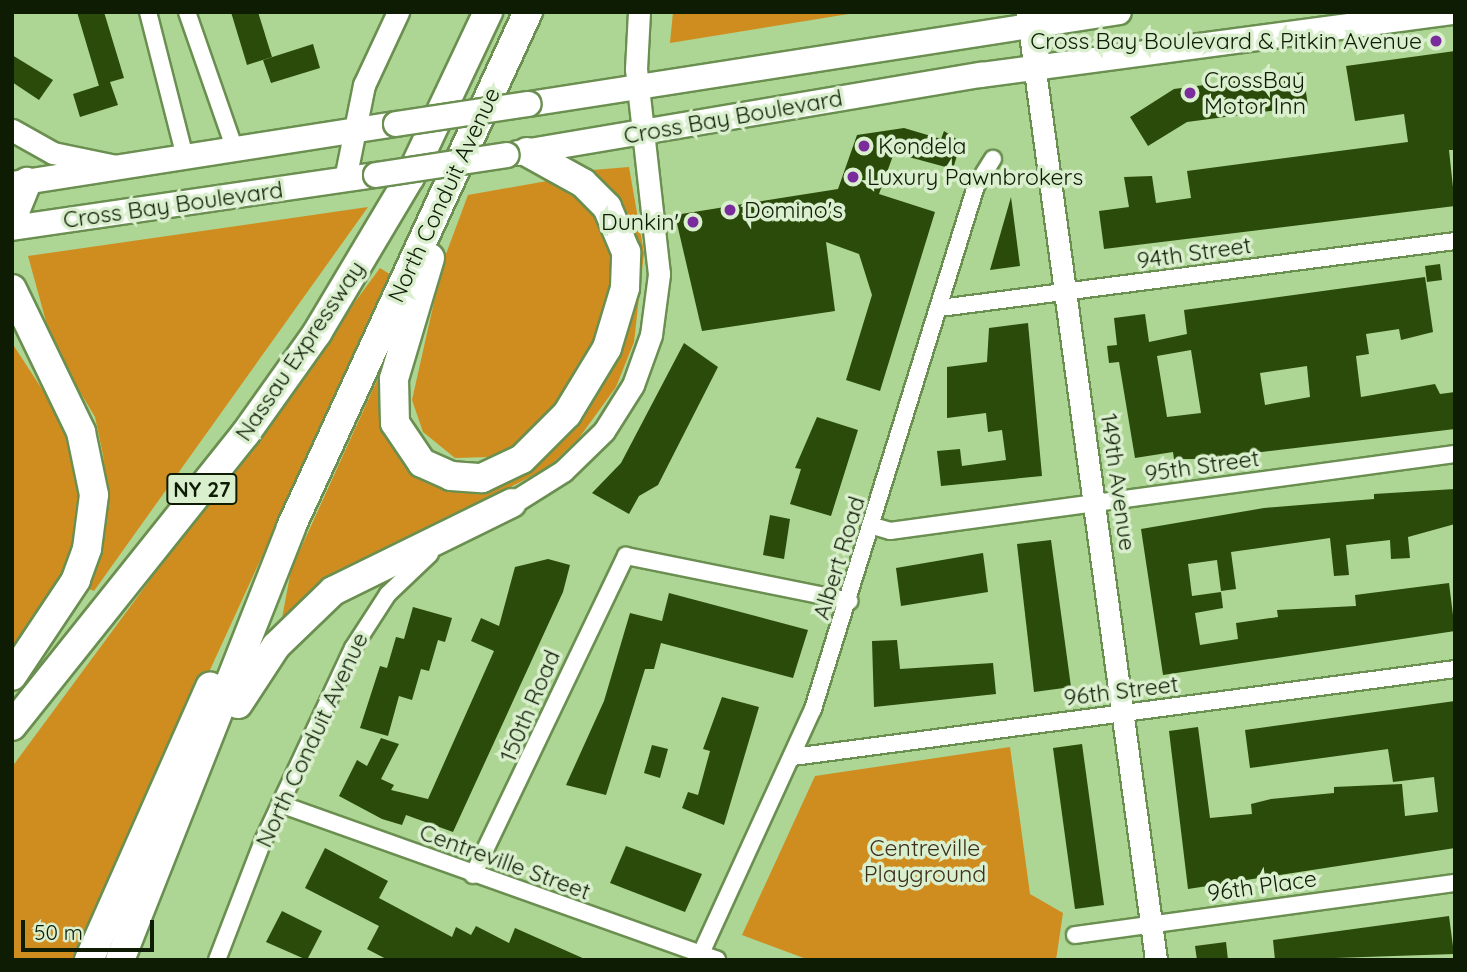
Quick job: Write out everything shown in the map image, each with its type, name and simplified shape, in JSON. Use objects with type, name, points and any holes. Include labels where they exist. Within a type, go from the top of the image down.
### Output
[{"type":"highway","name":"Nassau Expressway","points":[[12,726],[246,433],[317,333],[398,200],[488,12]]},
{"type":"highway","name":"North Conduit Avenue","points":[[120,960],[291,527],[528,12]]},
{"type":"highway","points":[[452,179],[394,379],[392,410],[400,435],[422,463],[472,478],[512,467],[566,414],[607,348],[625,289],[626,252],[607,207],[583,183],[516,153]]},
{"type":"highway","points":[[12,219],[19,183]]},
{"type":"highway","points":[[12,289],[45,367],[86,446],[93,513],[76,580],[12,676]]},
{"type":"highway","points":[[12,326],[45,367]]},
{"type":"highway","points":[[169,841],[253,676],[303,618],[364,571],[512,503]]},
{"type":"highway","points":[[89,960],[233,637],[291,527]]},
{"type":"main road","name":"Cross Bay Boulevard","points":[[19,183],[638,87],[1040,19],[1119,12]]},
{"type":"main road","name":"Cross Bay Boulevard","points":[[12,228],[376,175],[1035,68],[1455,12]]},
{"type":"street","points":[[148,12],[185,157]]},
{"type":"street","points":[[187,12],[235,150]]},
{"type":"street","points":[[345,179],[364,85],[398,12]]},
{"type":"street","name":"North Conduit Avenue","points":[[217,960],[280,804],[375,611],[438,547],[512,503],[591,445],[624,401],[646,353],[659,274],[638,87],[639,12]]},
{"type":"street","name":"149th Avenue","points":[[1040,19],[1035,68],[1156,960]]},
{"type":"street","points":[[12,130],[53,153],[121,167]]},
{"type":"street","name":"Albert Road","points":[[699,957],[793,757],[850,601],[976,186],[993,159]]},
{"type":"street","name":"94th Street","points":[[940,308],[1455,241]]},
{"type":"street","name":"95th Street","points":[[873,526],[890,531],[1455,454]]},
{"type":"street","name":"150th Road","points":[[473,875],[626,556],[850,601]]},
{"type":"street","name":"96th Street","points":[[793,757],[1455,669]]},
{"type":"street","name":"Centreville Street","points":[[280,804],[699,957],[717,960]]},
{"type":"street","name":"96th Place","points":[[1075,935],[1455,883]]},
{"type":"green space","points":[[673,12],[861,12],[670,43]]},
{"type":"green space","points":[[629,167],[644,253],[634,342],[616,387],[579,438],[549,467],[338,577],[282,618],[291,570],[379,376],[386,380],[404,460],[523,473],[637,284],[580,171]]},
{"type":"green space","points":[[547,181],[591,207],[615,254],[616,296],[586,370],[556,411],[520,445],[490,457],[455,458],[423,432],[412,400],[443,262],[468,195]]},
{"type":"green space","points":[[368,207],[94,591],[84,587],[103,541],[108,496],[103,455],[95,417],[53,347],[28,256]]},
{"type":"green space","points":[[380,268],[391,275],[77,960],[12,960],[12,767]]},
{"type":"green space","points":[[12,343],[68,429],[80,500],[70,564],[12,649]]},
{"type":"green space","name":"Centreville Playground","points":[[1010,747],[1030,894],[1063,913],[1056,960],[809,960],[742,935],[815,776]]},
{"type":"building","points":[[77,12],[104,12],[124,78],[110,82],[118,105],[80,117],[73,94],[99,86]]},
{"type":"building","points":[[231,12],[258,12],[272,57],[247,65]]},
{"type":"building","points":[[313,44],[320,68],[271,83],[263,60]]},
{"type":"building","points":[[1455,51],[1455,150],[1449,150],[1455,206],[1104,249],[1099,211],[1129,207],[1124,177],[1152,176],[1156,203],[1191,198],[1187,171],[1408,142],[1404,114],[1355,121],[1346,66]]},
{"type":"building","points":[[12,55],[53,80],[39,100],[12,82]]},
{"type":"building","points":[[1303,72],[1308,106],[1187,122],[1148,146],[1130,117],[1174,89]]},
{"type":"building","points":[[904,128],[941,139],[944,131],[961,142],[953,169],[894,153],[879,194],[935,212],[880,391],[846,380],[872,295],[859,254],[826,242],[835,311],[702,331],[675,215],[838,189],[857,135]]},
{"type":"building","points":[[1011,197],[1020,266],[990,270]]},
{"type":"building","points":[[1440,264],[1442,280],[1427,282],[1425,266]]},
{"type":"building","points":[[1425,277],[1433,332],[1401,340],[1399,329],[1366,334],[1369,354],[1356,356],[1361,397],[1435,384],[1440,394],[1455,392],[1455,429],[1203,459],[1174,459],[1173,452],[1135,458],[1119,362],[1109,363],[1107,346],[1117,345],[1114,318],[1145,314],[1149,342],[1187,334],[1184,310]],"holes":[[[1191,350],[1201,413],[1167,417],[1157,356]],[[1307,366],[1310,397],[1265,405],[1260,373]]]},
{"type":"building","points":[[1028,323],[1042,476],[941,486],[937,451],[960,449],[962,466],[1006,460],[1002,430],[988,432],[986,413],[947,418],[947,367],[987,362],[989,328]]},
{"type":"building","points":[[684,343],[718,367],[658,485],[639,496],[629,514],[592,493],[621,463]]},
{"type":"building","points":[[817,417],[858,430],[831,516],[790,504],[801,469],[795,468]]},
{"type":"building","points":[[1455,489],[1455,524],[1408,537],[1410,558],[1391,559],[1390,540],[1346,545],[1349,575],[1334,576],[1330,538],[1231,552],[1236,589],[1221,591],[1217,560],[1188,564],[1192,596],[1221,592],[1223,608],[1195,613],[1200,645],[1238,639],[1236,623],[1278,617],[1277,610],[1356,606],[1355,595],[1449,583],[1455,631],[1163,675],[1141,529],[1264,508],[1374,499],[1374,494]]},
{"type":"building","points":[[770,515],[790,519],[784,559],[763,555]]},
{"type":"building","points":[[1051,540],[1071,687],[1034,692],[1017,544]]},
{"type":"building","points":[[983,553],[988,592],[901,606],[896,568]]},
{"type":"building","points":[[548,559],[570,565],[563,592],[453,832],[406,815],[402,825],[382,819],[339,796],[357,760],[367,766],[381,738],[399,744],[381,779],[394,785],[391,790],[428,799],[494,651],[471,641],[481,618],[499,626],[515,567]]},
{"type":"building","points":[[669,593],[808,630],[793,678],[661,643],[654,669],[645,669],[606,795],[566,785],[604,701],[630,613],[662,621]]},
{"type":"building","points":[[413,607],[452,618],[445,642],[438,640],[429,671],[421,669],[412,700],[399,696],[388,736],[360,728],[380,666],[387,668],[396,637],[404,639]]},
{"type":"building","points":[[897,640],[900,669],[993,663],[996,694],[874,707],[872,641]]},
{"type":"building","points":[[722,697],[759,707],[724,825],[682,808],[688,792],[698,795],[710,751],[703,749]]},
{"type":"building","points":[[1455,701],[1455,848],[1188,889],[1169,731],[1198,727],[1210,818],[1252,814],[1251,804],[1271,799],[1334,793],[1334,787],[1402,784],[1405,816],[1438,812],[1434,777],[1393,782],[1388,749],[1250,768],[1245,730]]},
{"type":"building","points":[[1082,744],[1104,905],[1075,909],[1053,748]]},
{"type":"building","points":[[652,745],[668,749],[660,778],[644,773]]},
{"type":"building","points":[[626,846],[702,874],[685,912],[610,883]]},
{"type":"building","points":[[325,848],[388,881],[379,898],[452,937],[456,927],[471,935],[476,926],[509,943],[515,928],[587,960],[388,960],[367,949],[379,926],[305,888]]},
{"type":"building","points":[[282,911],[322,931],[307,960],[266,942]]},
{"type":"building","points":[[1449,916],[1454,954],[1275,960],[1273,940]]},
{"type":"building","points":[[1226,942],[1228,960],[1197,960],[1195,946]]},
{"type":"place","name":"Cross Bay Boulevard & Pitkin Avenue","points":[[1436,41]]},
{"type":"place","name":"CrossBay Motor Inn","points":[[1190,93]]},
{"type":"place","name":"Kondela","points":[[864,146]]},
{"type":"place","name":"Luxury Pawnbrokers","points":[[853,177]]},
{"type":"place","name":"Domino's","points":[[730,210]]},
{"type":"place","name":"Dunkin'","points":[[693,222]]}]
